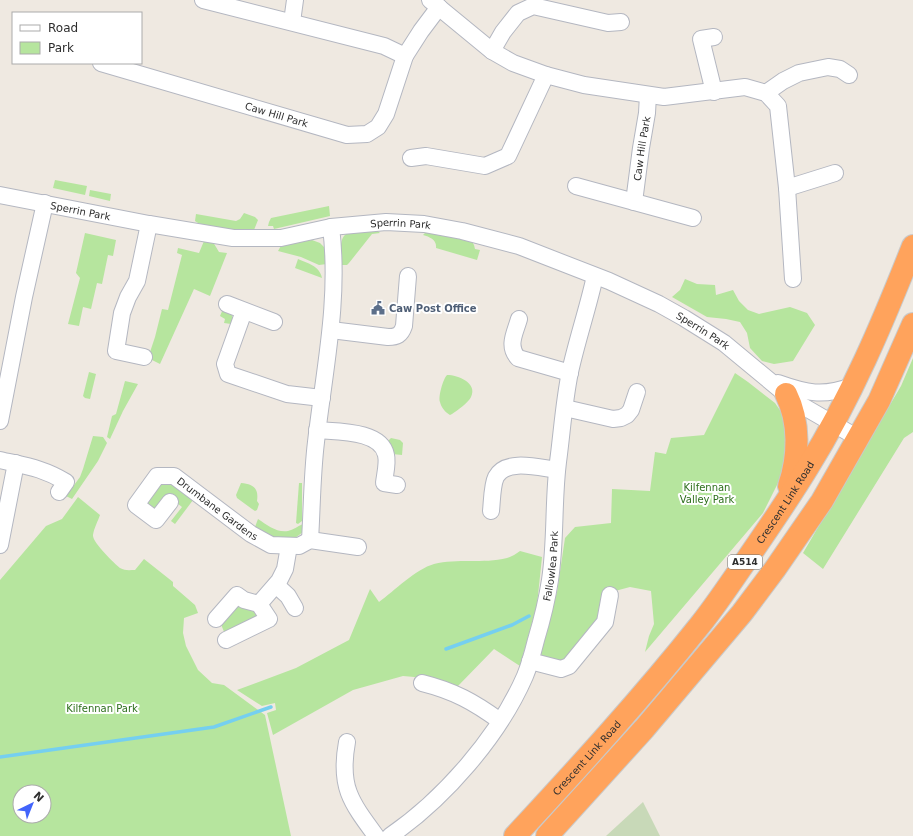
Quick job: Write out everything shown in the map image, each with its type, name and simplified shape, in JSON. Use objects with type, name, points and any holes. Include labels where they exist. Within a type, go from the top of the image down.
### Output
[{"type":"highway","name":"Crescent Link Road","points":[[515,836],[592,753],[701,624],[753,550],[808,467],[852,386],[891,302],[913,246]]},
{"type":"highway","name":"A514","points":[[547,836],[644,728],[742,613],[775,569],[822,501],[880,400],[913,324]]},
{"type":"highway","points":[[782,506],[793,475],[797,446],[792,406],[786,394]]},
{"type":"street","points":[[203,0],[384,46],[405,56]]},
{"type":"street","points":[[292,22],[295,0]]},
{"type":"street","name":"Caw Hill Park","points":[[104,64],[347,135],[367,134],[378,127],[386,114],[405,56],[421,31],[435,3],[492,51],[513,63],[546,75],[584,85],[664,97],[745,88],[766,93]]},
{"type":"street","points":[[492,51],[503,32],[518,13],[533,6],[608,23],[621,22]]},
{"type":"street","points":[[714,37],[701,39],[714,92]]},
{"type":"street","points":[[793,279],[778,106],[766,93],[783,81],[800,73],[828,67],[840,68],[849,75]]},
{"type":"street","points":[[411,158],[426,156],[485,166],[508,156],[546,75]]},
{"type":"street","name":"Caw Hill Park","points":[[634,202],[648,114],[648,95]]},
{"type":"street","points":[[786,188],[835,173]]},
{"type":"street","points":[[576,186],[693,218]]},
{"type":"street","name":"Sperrin Park","points":[[0,195],[149,224],[233,238],[281,238],[331,227],[386,222],[424,224],[462,231],[519,246],[595,276],[659,304],[684,318],[724,343],[794,401],[858,438]]},
{"type":"street","points":[[0,421],[3,385],[45,203]]},
{"type":"street","points":[[144,357],[116,351],[122,314],[128,296],[137,281],[149,224]]},
{"type":"street","points":[[310,540],[317,430],[333,311],[334,248],[331,227]]},
{"type":"street","points":[[331,330],[396,337],[401,333],[404,326],[408,276]]},
{"type":"street","name":"Fallowlea Park","points":[[390,836],[415,818],[439,796],[469,763],[500,721],[525,676],[544,610],[550,581],[555,528],[557,470],[570,373],[595,276]]},
{"type":"street","points":[[227,304],[274,322]]},
{"type":"street","points":[[244,311],[225,364],[228,374],[287,394],[322,398]]},
{"type":"street","points":[[519,319],[511,345],[513,353],[518,358],[570,373]]},
{"type":"street","name":"Sperrin Park","points":[[769,380],[795,389],[818,393],[835,392],[852,386]]},
{"type":"street","points":[[565,408],[613,419],[621,418],[627,415],[631,410],[637,392]]},
{"type":"street","points":[[317,430],[369,436],[377,441],[384,448],[387,456],[384,483],[397,485]]},
{"type":"street","points":[[0,460],[51,473],[66,482],[59,492]]},
{"type":"street","points":[[0,545],[16,463]]},
{"type":"street","points":[[491,511],[496,478],[499,473],[505,469],[517,465],[557,470]]},
{"type":"street","name":"Drumbane Gardens","points":[[170,502],[156,520],[136,505],[157,476],[174,476],[251,534],[272,545],[299,546],[310,540],[358,547]]},
{"type":"street","points":[[259,604],[280,581],[285,569],[289,546]]},
{"type":"street","points":[[276,585],[288,596],[295,608]]},
{"type":"street","points":[[216,619],[237,595],[244,600],[259,604],[269,619],[226,640]]},
{"type":"street","points":[[530,661],[561,669],[569,666],[605,622],[610,595]]},
{"type":"street","points":[[422,683],[448,690],[470,700],[500,721]]},
{"type":"street","points":[[347,742],[343,767],[348,792],[354,805],[376,836]]},
{"type":"green space","points":[[55,180],[87,186],[85,195],[53,188]]},
{"type":"green space","points":[[90,190],[111,194],[110,201],[89,196]]},
{"type":"green space","points":[[329,206],[330,216],[274,229],[273,226],[268,226],[271,218]]},
{"type":"green space","points":[[244,213],[255,217],[258,220],[254,230],[207,226],[195,221],[196,214],[236,221],[240,219]]},
{"type":"green space","points":[[374,228],[380,233],[372,234],[347,265],[341,265],[341,245],[342,239],[345,235],[355,231]]},
{"type":"green space","points":[[427,231],[471,240],[475,249],[480,250],[477,260],[436,248],[434,241],[423,235]]},
{"type":"green space","points":[[85,233],[116,240],[113,256],[108,255],[102,284],[97,283],[91,309],[83,307],[79,326],[68,324],[80,278],[76,273]]},
{"type":"green space","points":[[312,240],[320,243],[326,249],[327,264],[319,265],[301,257],[278,251],[282,244]]},
{"type":"green space","points":[[204,241],[213,242],[219,252],[227,253],[210,296],[194,289],[160,364],[148,358],[162,309],[168,310],[182,255],[177,253],[178,248],[199,253]]},
{"type":"green space","points":[[298,259],[316,268],[321,274],[322,278],[295,268]]},
{"type":"green space","points":[[685,279],[697,284],[715,285],[716,295],[733,290],[739,301],[748,310],[759,314],[790,307],[807,313],[815,325],[793,361],[774,364],[762,361],[750,348],[747,333],[740,322],[707,317],[672,297],[680,290]]},
{"type":"green space","points":[[223,309],[231,313],[233,318],[231,324],[224,323],[225,319],[220,316]]},
{"type":"green space","points":[[913,358],[913,432],[904,438],[823,569],[803,553],[901,386]]},
{"type":"green space","points":[[89,372],[96,374],[90,399],[83,396]]},
{"type":"green space","name":"Kilfennan Valley Park","points":[[735,373],[775,403],[786,419],[786,467],[763,513],[645,652],[654,624],[651,591],[630,587],[615,591],[594,628],[589,628],[569,653],[570,655],[563,662],[546,661],[541,654],[541,648],[557,592],[565,538],[575,527],[611,523],[612,489],[650,491],[655,452],[666,454],[671,438],[704,435]]},
{"type":"green space","points":[[447,375],[461,378],[472,388],[471,397],[468,401],[460,409],[450,415],[442,408],[440,400],[442,384]]},
{"type":"green space","points":[[125,381],[138,384],[110,439],[107,437],[112,416],[116,414]]},
{"type":"green space","points":[[93,436],[103,437],[107,443],[98,461],[72,499],[66,496],[80,477]]},
{"type":"green space","points":[[391,438],[400,440],[403,443],[402,455],[392,454],[388,445]]},
{"type":"green space","points":[[159,482],[170,483],[193,500],[175,524],[171,521],[182,507],[168,496],[159,508],[152,510],[147,506],[147,498]]},
{"type":"green space","points":[[241,483],[249,484],[256,490],[257,501],[259,504],[257,510],[255,511],[237,498],[236,495]]},
{"type":"green space","points":[[299,483],[302,483],[302,521],[298,524],[296,523]]},
{"type":"green space","name":"Kilfennan Park","points":[[78,497],[100,515],[95,527],[93,535],[94,538],[96,543],[117,566],[124,570],[135,570],[144,559],[173,582],[173,586],[195,605],[198,613],[184,618],[183,633],[186,646],[198,670],[212,683],[224,685],[265,715],[291,836],[0,836],[0,580],[46,526],[62,519]]},
{"type":"green space","points":[[258,519],[280,531],[290,530],[303,524],[303,532],[295,538],[279,541],[255,527]]},
{"type":"green space","points":[[520,551],[542,557],[537,605],[520,666],[494,649],[457,687],[437,679],[403,676],[353,690],[273,735],[267,713],[276,710],[275,703],[262,706],[237,690],[296,668],[349,640],[370,589],[379,602],[420,570],[434,564],[452,561],[498,560],[510,557]]},
{"type":"green space","points":[[235,604],[256,608],[258,616],[225,634],[220,622]]},
{"type":"green space","points":[[643,802],[660,836],[606,836]]},
{"type":"waterway","points":[[446,649],[512,625],[529,616]]},
{"type":"waterway","points":[[0,757],[214,727],[271,707]]},
{"type":"place","name":"Caw Post Office","points":[[378,308]]}]
